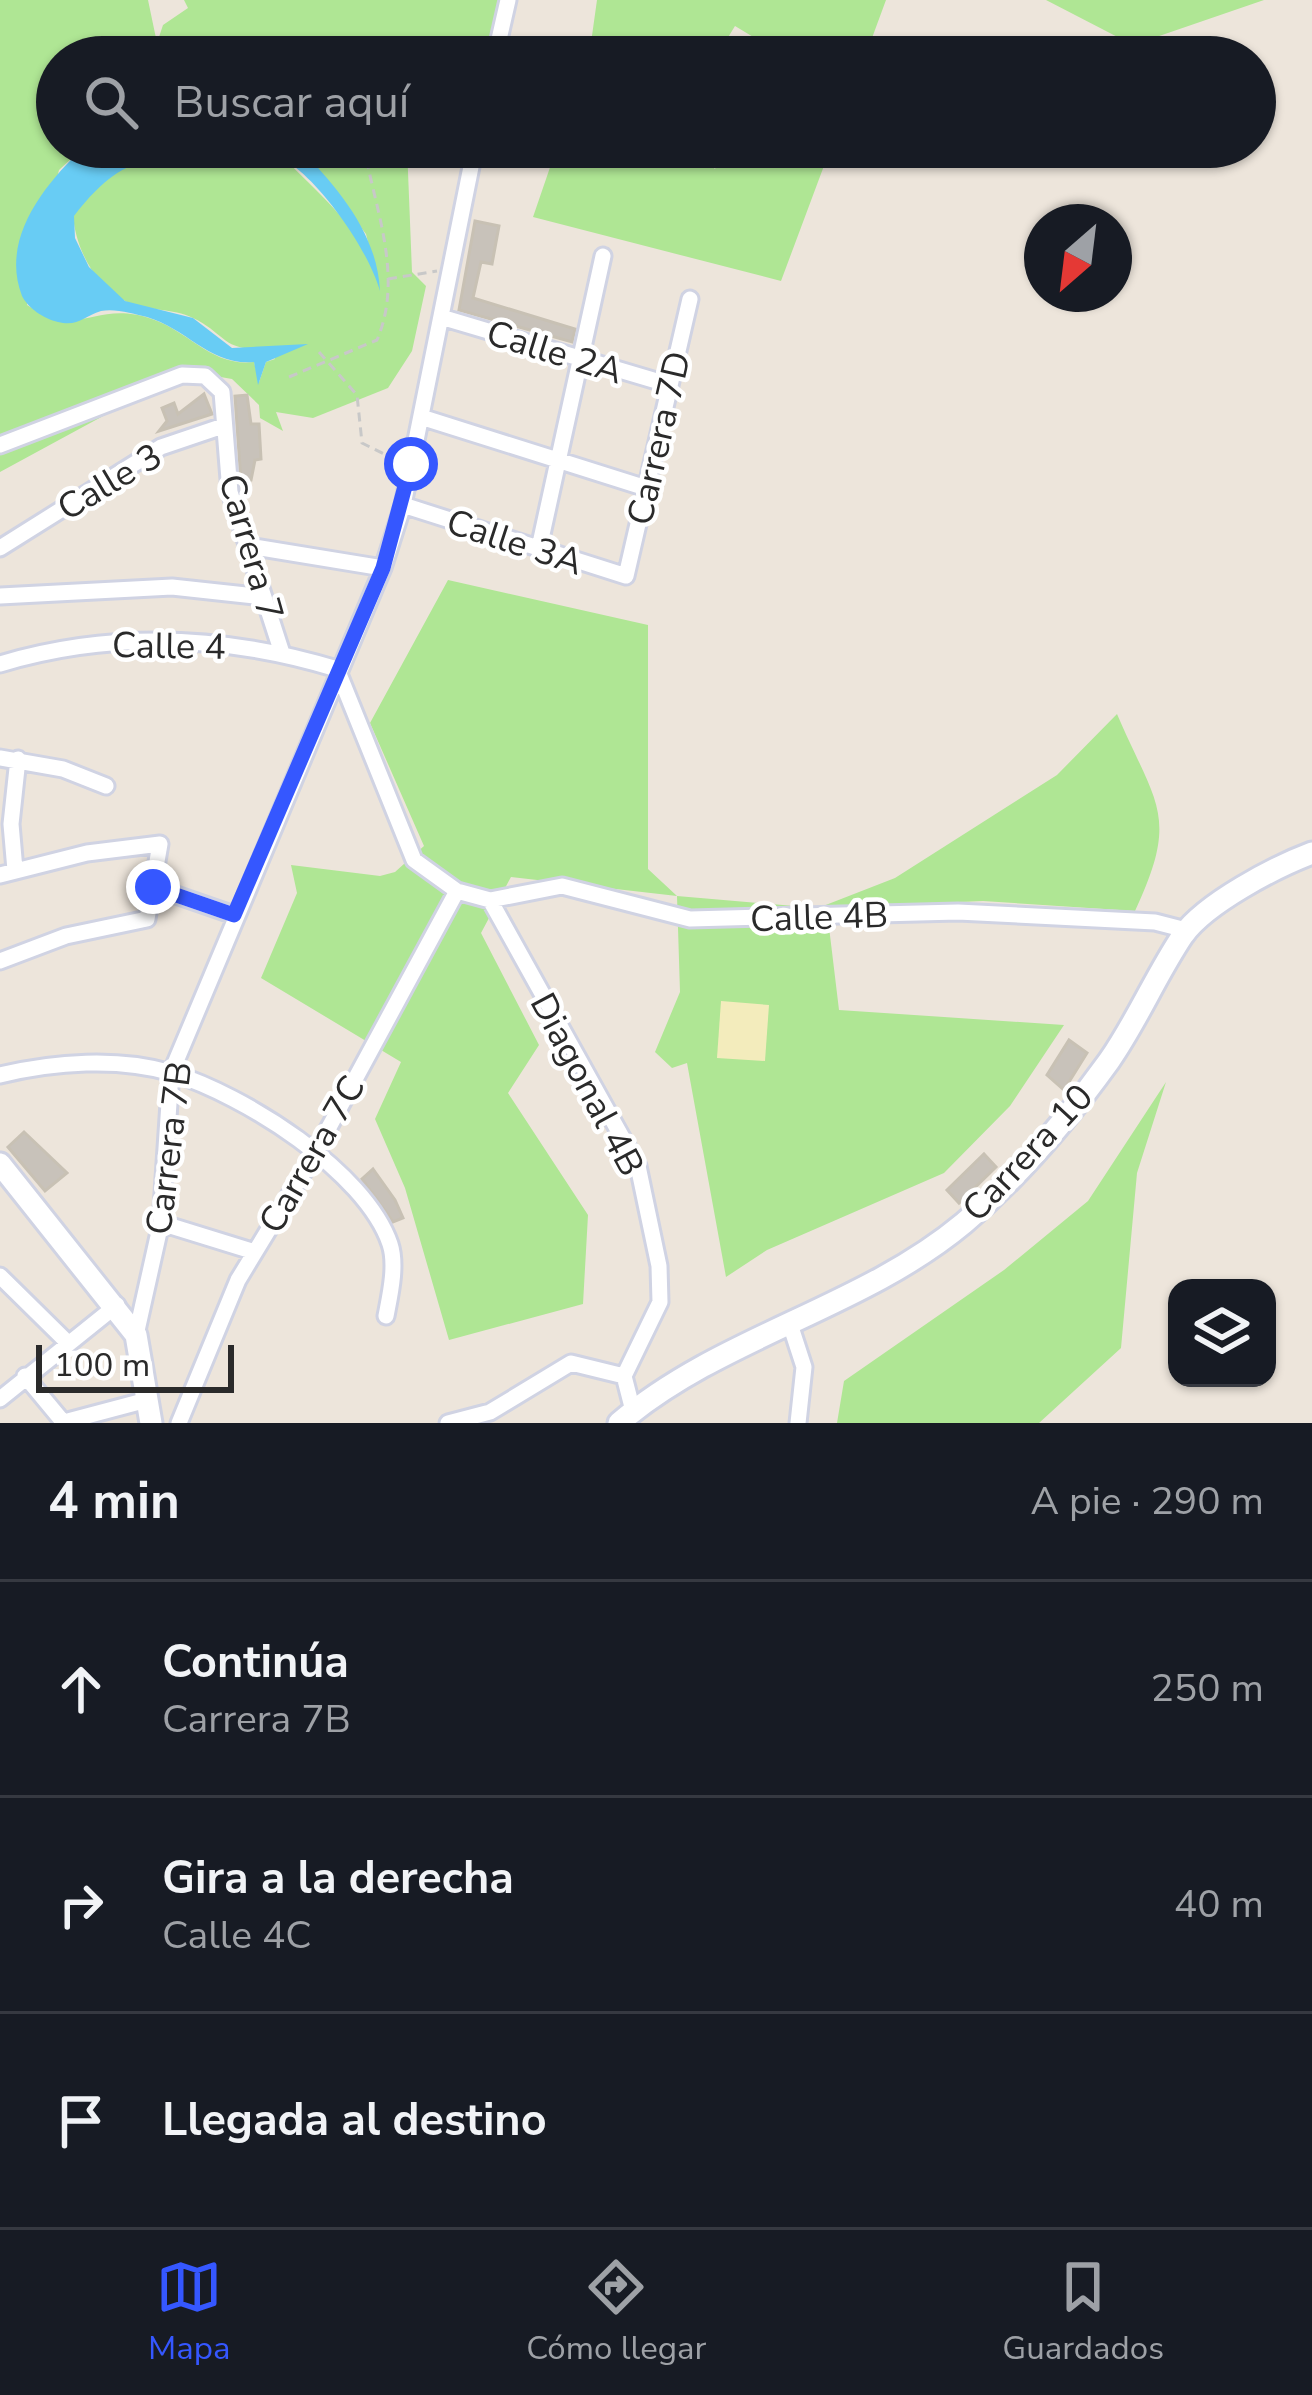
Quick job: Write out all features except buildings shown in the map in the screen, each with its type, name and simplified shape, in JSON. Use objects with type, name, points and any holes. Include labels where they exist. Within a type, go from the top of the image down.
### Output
[{"type":"street","points":[[500,36],[508,0]]},
{"type":"street","name":"Carrera 7B","points":[[136,1335],[161,1223],[171,1073],[383,568],[403,505],[471,168]]},
{"type":"street","points":[[539,548],[603,256]]},
{"type":"street","name":"Carrera 7D","points":[[626,576],[690,299]]},
{"type":"street","name":"Calle 2A","points":[[441,317],[670,385]]},
{"type":"street","name":"Carrera 7","points":[[0,445],[182,375],[205,376],[222,392],[230,492],[282,652]]},
{"type":"street","points":[[421,417],[646,488]]},
{"type":"street","name":"Calle 3","points":[[0,548],[161,447],[223,426]]},
{"type":"street","name":"Calle 3A","points":[[403,505],[626,576]]},
{"type":"street","points":[[248,547],[383,568]]},
{"type":"street","points":[[0,596],[172,587],[264,596]]},
{"type":"street","name":"Calle 4","points":[[0,664],[72,646],[142,639],[213,641],[282,652],[338,669]]},
{"type":"street","points":[[338,669],[414,860],[457,891]]},
{"type":"street","points":[[0,758],[63,769],[106,786]]},
{"type":"street","points":[[0,961],[66,936],[147,920],[160,844],[87,853],[8,873],[18,759]]},
{"type":"street","name":"Carrera 10","points":[[626,1417],[715,1359],[919,1256],[1005,1184],[1110,1059],[1186,931],[1272,868],[1312,853]]},
{"type":"street","name":"Calle 4B","points":[[457,891],[490,900],[562,886],[690,919],[958,912],[1154,922],[1186,931]]},
{"type":"street","points":[[153,887],[234,915]]},
{"type":"street","name":"Carrera 7C","points":[[178,1423],[255,1252],[314,1155],[457,891]]},
{"type":"street","name":"Diagonal 4B","points":[[490,900],[638,1166],[652,1228],[660,1302],[624,1376]]},
{"type":"street","points":[[0,1075],[76,1064],[171,1073],[269,1120],[352,1184],[377,1213],[392,1250],[386,1316]]},
{"type":"street","points":[[0,1164],[117,1305],[136,1335],[151,1423]]},
{"type":"street","points":[[161,1223],[255,1252]]},
{"type":"street","points":[[0,1276],[67,1342]]},
{"type":"street","points":[[0,1399],[117,1305]]},
{"type":"street","points":[[790,1324],[804,1367],[798,1423]]},
{"type":"street","points":[[448,1423],[490,1412],[561,1366],[581,1361],[624,1376],[626,1417]]},
{"type":"street","points":[[25,1376],[64,1422],[147,1400]]},
{"type":"path","points":[[290,377],[377,340],[386,320],[385,227],[370,168]]},
{"type":"path","points":[[386,279],[450,269]]},
{"type":"path","points":[[319,352],[323,363],[357,395],[362,443],[385,459],[411,464]]},
{"type":"green space","points":[[0,0],[148,0],[156,36],[36,36],[36,168],[61,168],[27,305],[46,315],[76,320],[116,313],[152,319],[213,354],[254,362],[259,382],[266,362],[275,359],[269,347],[242,348],[193,318],[135,305],[116,295],[89,266],[73,216],[103,181],[123,168],[294,168],[349,227],[378,283],[366,234],[315,168],[408,168],[412,272],[426,286],[412,351],[388,388],[313,418],[276,412],[283,431],[260,418],[259,405],[232,379],[186,371],[0,472]]},
{"type":"green space","points":[[184,0],[515,0],[508,36],[159,36],[163,25],[188,8]]},
{"type":"green space","points":[[597,0],[886,0],[873,36],[752,36],[735,26],[729,36],[592,36]]},
{"type":"green space","points":[[1046,0],[1264,0],[1159,36],[1116,36]]},
{"type":"green space","points":[[550,168],[823,168],[781,281],[533,217]]},
{"type":"green space","points":[[448,580],[648,625],[648,869],[677,896],[511,877],[481,933],[539,1045],[508,1093],[588,1215],[583,1304],[449,1340],[405,1188],[375,1119],[401,1062],[261,978],[297,893],[291,865],[380,876],[395,872],[424,846],[370,723]]},
{"type":"green space","points":[[1117,714],[1158,811],[1157,853],[1135,911],[983,901],[819,908],[829,927],[839,1010],[1064,1025],[1010,1106],[944,1173],[767,1250],[726,1277],[687,1063],[672,1068],[655,1052],[680,992],[677,896],[818,908],[895,878],[1057,775]]},
{"type":"green space","points":[[1166,1082],[1137,1173],[1121,1348],[1039,1423],[837,1423],[844,1381],[1004,1270],[1088,1201]]},
{"type":"sand","points":[[721,1001],[769,1005],[765,1061],[717,1058]]},
{"type":"water","points":[[64,168],[128,168],[95,192],[74,216],[75,238],[89,267],[125,301],[193,318],[232,348],[308,344],[266,362],[258,385],[254,362],[212,353],[147,317],[106,310],[65,323],[32,309],[22,296],[17,254],[30,214]]},
{"type":"water","points":[[295,168],[318,168],[353,213],[372,250],[380,291],[348,227]]},
{"type":"route","points":[[153,887],[234,915],[383,568],[411,464]]}]
